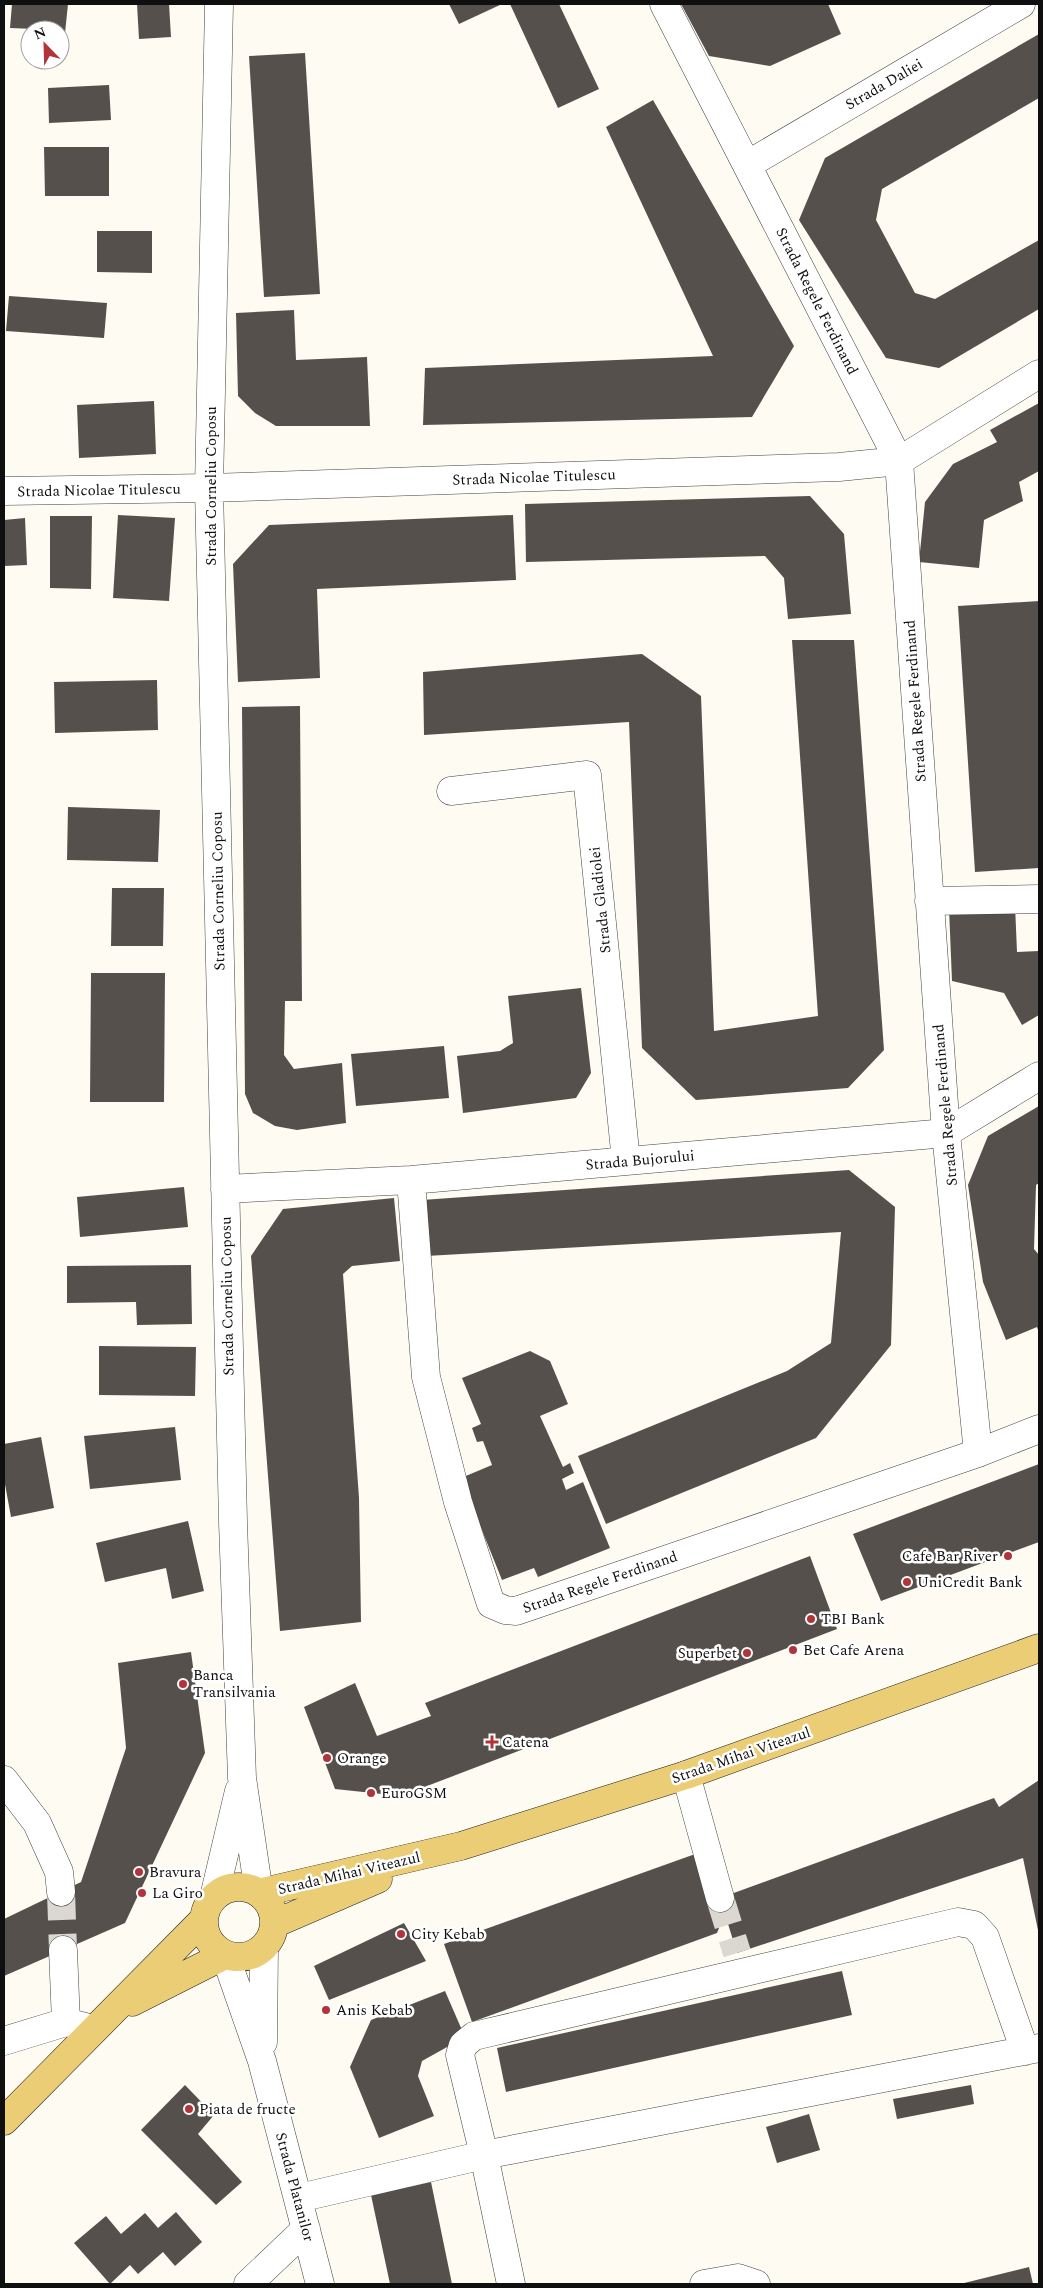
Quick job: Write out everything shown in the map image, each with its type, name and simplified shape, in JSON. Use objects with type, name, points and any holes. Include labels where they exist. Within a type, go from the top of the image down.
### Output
[{"type":"main road","name":"Strada Mihai Viteazul","points":[[259,1893],[439,1853],[686,1775],[1039,1648]]},
{"type":"main road","name":"Strada Mihai Viteazul","points":[[269,1936],[439,1853]]},
{"type":"main road","points":[[4,2121],[93,2029],[113,2011],[224,1890],[236,1887],[248,1888],[259,1893],[268,1902],[273,1912],[269,1936],[249,1956],[225,1955],[113,2011]]},
{"type":"main road","points":[[209,1908],[207,1938],[214,1948],[225,1955]]},
{"type":"street","name":"Strada Corneliu Coposu","points":[[220,4],[209,488],[233,1522],[242,1778],[259,1893]]},
{"type":"street","name":"Strada Regele Ferdinand","points":[[664,4],[899,461],[946,1133],[978,1453]]},
{"type":"street","name":"Strada Daliei","points":[[746,165],[1021,4]]},
{"type":"street","name":"Strada Nicolae Titulescu","points":[[4,491],[209,488],[839,467],[899,461],[1039,374]]},
{"type":"street","name":"Strada Gladiolei","points":[[451,791],[587,775],[626,1161]]},
{"type":"street","points":[[929,901],[1039,899]]},
{"type":"street","name":"Strada Bujorului","points":[[225,1189],[411,1180],[946,1133],[1039,1076]]},
{"type":"street","name":"Strada Regele Ferdinand","points":[[411,1180],[426,1378],[458,1502],[492,1604],[505,1610],[516,1611],[978,1453],[1039,1429]]},
{"type":"street","points":[[686,1775],[720,1898]]},
{"type":"street","name":"Strada Corneliu Coposu","points":[[209,1908],[242,1778]]},
{"type":"street","points":[[4,1780],[37,1823],[59,1872],[61,1892]]},
{"type":"street","points":[[299,2198],[484,2155],[1032,2050],[985,1937],[974,1925],[958,1922],[746,1961],[474,2036],[463,2045],[460,2055],[484,2155],[511,2284]]},
{"type":"street","name":"Strada Platanilor","points":[[262,2061],[269,1936]]},
{"type":"street","points":[[63,1950],[66,2022]]},
{"type":"street","name":"Strada Platanilor","points":[[225,1955],[262,2061],[320,2284]]},
{"type":"street","points":[[4,2041],[66,2022],[93,2029]]},
{"type":"street","points":[[248,2284],[306,2229]]},
{"type":"street","points":[[704,2284],[738,2278],[756,2284]]},
{"type":"building","points":[[12,4],[68,4],[66,20],[20,20],[20,28],[10,28]]},
{"type":"building","points":[[137,4],[169,4],[171,37],[139,39]]},
{"type":"building","points":[[449,4],[502,4],[459,24]]},
{"type":"building","points":[[510,4],[559,4],[599,89],[558,108]]},
{"type":"building","points":[[681,4],[828,4],[841,34],[770,66],[709,56]]},
{"type":"building","points":[[1039,34],[1039,98],[882,189],[876,220],[915,293],[935,299],[1039,240],[1039,309],[939,368],[886,358],[799,220],[825,158]]},
{"type":"building","points":[[305,53],[320,294],[264,297],[249,56]]},
{"type":"building","points":[[109,85],[111,120],[49,123],[48,88]]},
{"type":"building","points":[[653,100],[794,346],[752,417],[423,425],[425,368],[713,356],[606,127]]},
{"type":"building","points":[[44,147],[109,147],[109,196],[45,196]]},
{"type":"building","points":[[97,231],[152,231],[152,273],[97,272]]},
{"type":"building","points":[[9,296],[107,303],[104,338],[6,331]]},
{"type":"building","points":[[294,310],[296,360],[367,357],[370,426],[276,426],[255,413],[238,396],[236,313]]},
{"type":"building","points":[[154,401],[156,454],[79,458],[77,405]]},
{"type":"building","points":[[1039,403],[1039,471],[1019,482],[1023,501],[984,520],[979,568],[919,562],[925,502],[953,464],[997,442],[990,430]]},
{"type":"building","points":[[810,496],[844,534],[851,614],[788,619],[784,578],[765,556],[526,562],[525,504]]},
{"type":"building","points":[[118,515],[175,518],[169,601],[113,598]]},
{"type":"building","points":[[513,515],[516,580],[317,589],[320,678],[238,682],[233,564],[269,525]]},
{"type":"building","points":[[50,516],[92,516],[91,589],[50,588]]},
{"type":"building","points":[[25,518],[27,565],[4,566],[4,520]]},
{"type":"building","points":[[1039,601],[1039,868],[975,872],[958,606]]},
{"type":"building","points":[[792,640],[854,640],[884,1050],[848,1088],[696,1100],[642,1048],[629,722],[424,735],[423,672],[642,654],[701,696],[714,1031],[818,1016]]},
{"type":"building","points":[[157,680],[158,730],[55,733],[54,682]]},
{"type":"building","points":[[300,706],[302,1001],[285,1001],[284,1055],[294,1069],[342,1063],[346,1123],[297,1130],[275,1126],[253,1113],[245,1094],[242,707]]},
{"type":"building","points":[[68,807],[160,810],[158,862],[67,860]]},
{"type":"building","points":[[112,888],[164,888],[163,946],[111,946]]},
{"type":"building","points":[[1015,905],[1017,952],[1039,951],[1039,1015],[1022,1025],[1004,993],[952,981],[949,908]]},
{"type":"building","points":[[91,973],[165,973],[164,1102],[90,1102]]},
{"type":"building","points":[[581,988],[591,1073],[576,1098],[463,1113],[457,1056],[500,1051],[513,1043],[508,996]]},
{"type":"building","points":[[444,1046],[449,1098],[356,1106],[351,1054]]},
{"type":"building","points":[[1039,1106],[1039,1183],[1036,1185],[1034,1249],[1039,1255],[1039,1333],[1037,1327],[1006,1340],[983,1282],[968,1185],[988,1136]]},
{"type":"building","points":[[849,1170],[895,1207],[891,1345],[816,1438],[606,1524],[578,1456],[787,1371],[831,1343],[841,1232],[426,1256],[422,1200]]},
{"type":"building","points":[[184,1187],[188,1227],[80,1237],[77,1197]]},
{"type":"building","points":[[394,1198],[400,1261],[352,1266],[343,1274],[359,1498],[361,1622],[280,1631],[251,1256],[283,1209]]},
{"type":"building","points":[[191,1265],[192,1324],[137,1325],[136,1302],[67,1303],[67,1266]]},
{"type":"building","points":[[99,1346],[196,1347],[195,1396],[99,1395]]},
{"type":"building","points":[[530,1351],[550,1361],[568,1404],[540,1416],[563,1467],[570,1463],[574,1473],[562,1479],[566,1490],[583,1482],[610,1548],[538,1577],[534,1568],[502,1580],[461,1478],[492,1465],[483,1441],[477,1442],[472,1428],[481,1424],[462,1378]]},
{"type":"building","points":[[175,1427],[181,1480],[90,1489],[84,1436]]},
{"type":"building","points":[[41,1437],[54,1508],[11,1517],[4,1479],[4,1444]]},
{"type":"building","points":[[1039,1464],[1039,1542],[881,1601],[853,1534]]},
{"type":"building","points":[[188,1521],[204,1591],[172,1599],[166,1568],[105,1582],[96,1543]]},
{"type":"building","points":[[810,1556],[837,1629],[401,1796],[335,1789],[304,1707],[355,1683],[377,1736],[431,1716],[425,1703]]},
{"type":"building","points":[[191,1652],[205,1753],[125,1923],[4,1976],[4,1919],[81,1882],[126,1748],[118,1663]]},
{"type":"building","points":[[1039,1780],[1039,1935],[1023,1858],[737,1953],[720,1898],[994,1798],[999,1807]]},
{"type":"building","points":[[698,1853],[719,1928],[717,1933],[472,2022],[444,1944]]},
{"type":"building","points":[[404,1923],[426,1961],[329,2000],[314,1966]]},
{"type":"building","points":[[842,1971],[852,2015],[506,2092],[497,2048]]},
{"type":"building","points":[[445,1991],[465,2037],[422,2061],[418,2076],[434,2116],[379,2138],[350,2067],[371,2020]]},
{"type":"building","points":[[185,2085],[214,2115],[198,2134],[242,2182],[216,2205],[141,2130]]},
{"type":"building","points":[[971,2085],[974,2104],[897,2119],[893,2099]]},
{"type":"building","points":[[809,2114],[820,2150],[777,2163],[766,2127]]},
{"type":"building","points":[[431,2182],[452,2284],[390,2284],[371,2195]]},
{"type":"building","points":[[176,2212],[202,2242],[175,2266],[163,2252],[138,2274],[130,2265],[110,2284],[74,2243],[106,2216],[121,2234],[145,2213],[158,2228]]},
{"type":"building","points":[[1029,2267],[1033,2284],[960,2284]]},
{"type":"tunnel","points":[[61,1892],[63,1950]]},
{"type":"tunnel","points":[[720,1898],[737,1953]]},
{"type":"place","name":"Cafe Bar River","points":[[1008,1556]]},
{"type":"place","name":"UniCredit Bank","points":[[907,1582]]},
{"type":"place","name":"TBI Bank","points":[[811,1619]]},
{"type":"place","name":"Bet Cafe Arena","points":[[793,1650]]},
{"type":"place","name":"Superbet","points":[[747,1653]]},
{"type":"place","name":"Banca Transilvania","points":[[183,1684]]},
{"type":"place","name":"Catena","points":[[492,1742]]},
{"type":"place","name":"Orange","points":[[327,1758]]},
{"type":"place","name":"EuroGSM","points":[[371,1793]]},
{"type":"place","name":"Bravura","points":[[139,1872]]},
{"type":"place","name":"La Giro","points":[[142,1893]]},
{"type":"place","name":"City Kebab","points":[[401,1934]]},
{"type":"place","name":"Anis Kebab","points":[[326,2010]]},
{"type":"place","name":"Piata de fructe","points":[[189,2109]]}]
